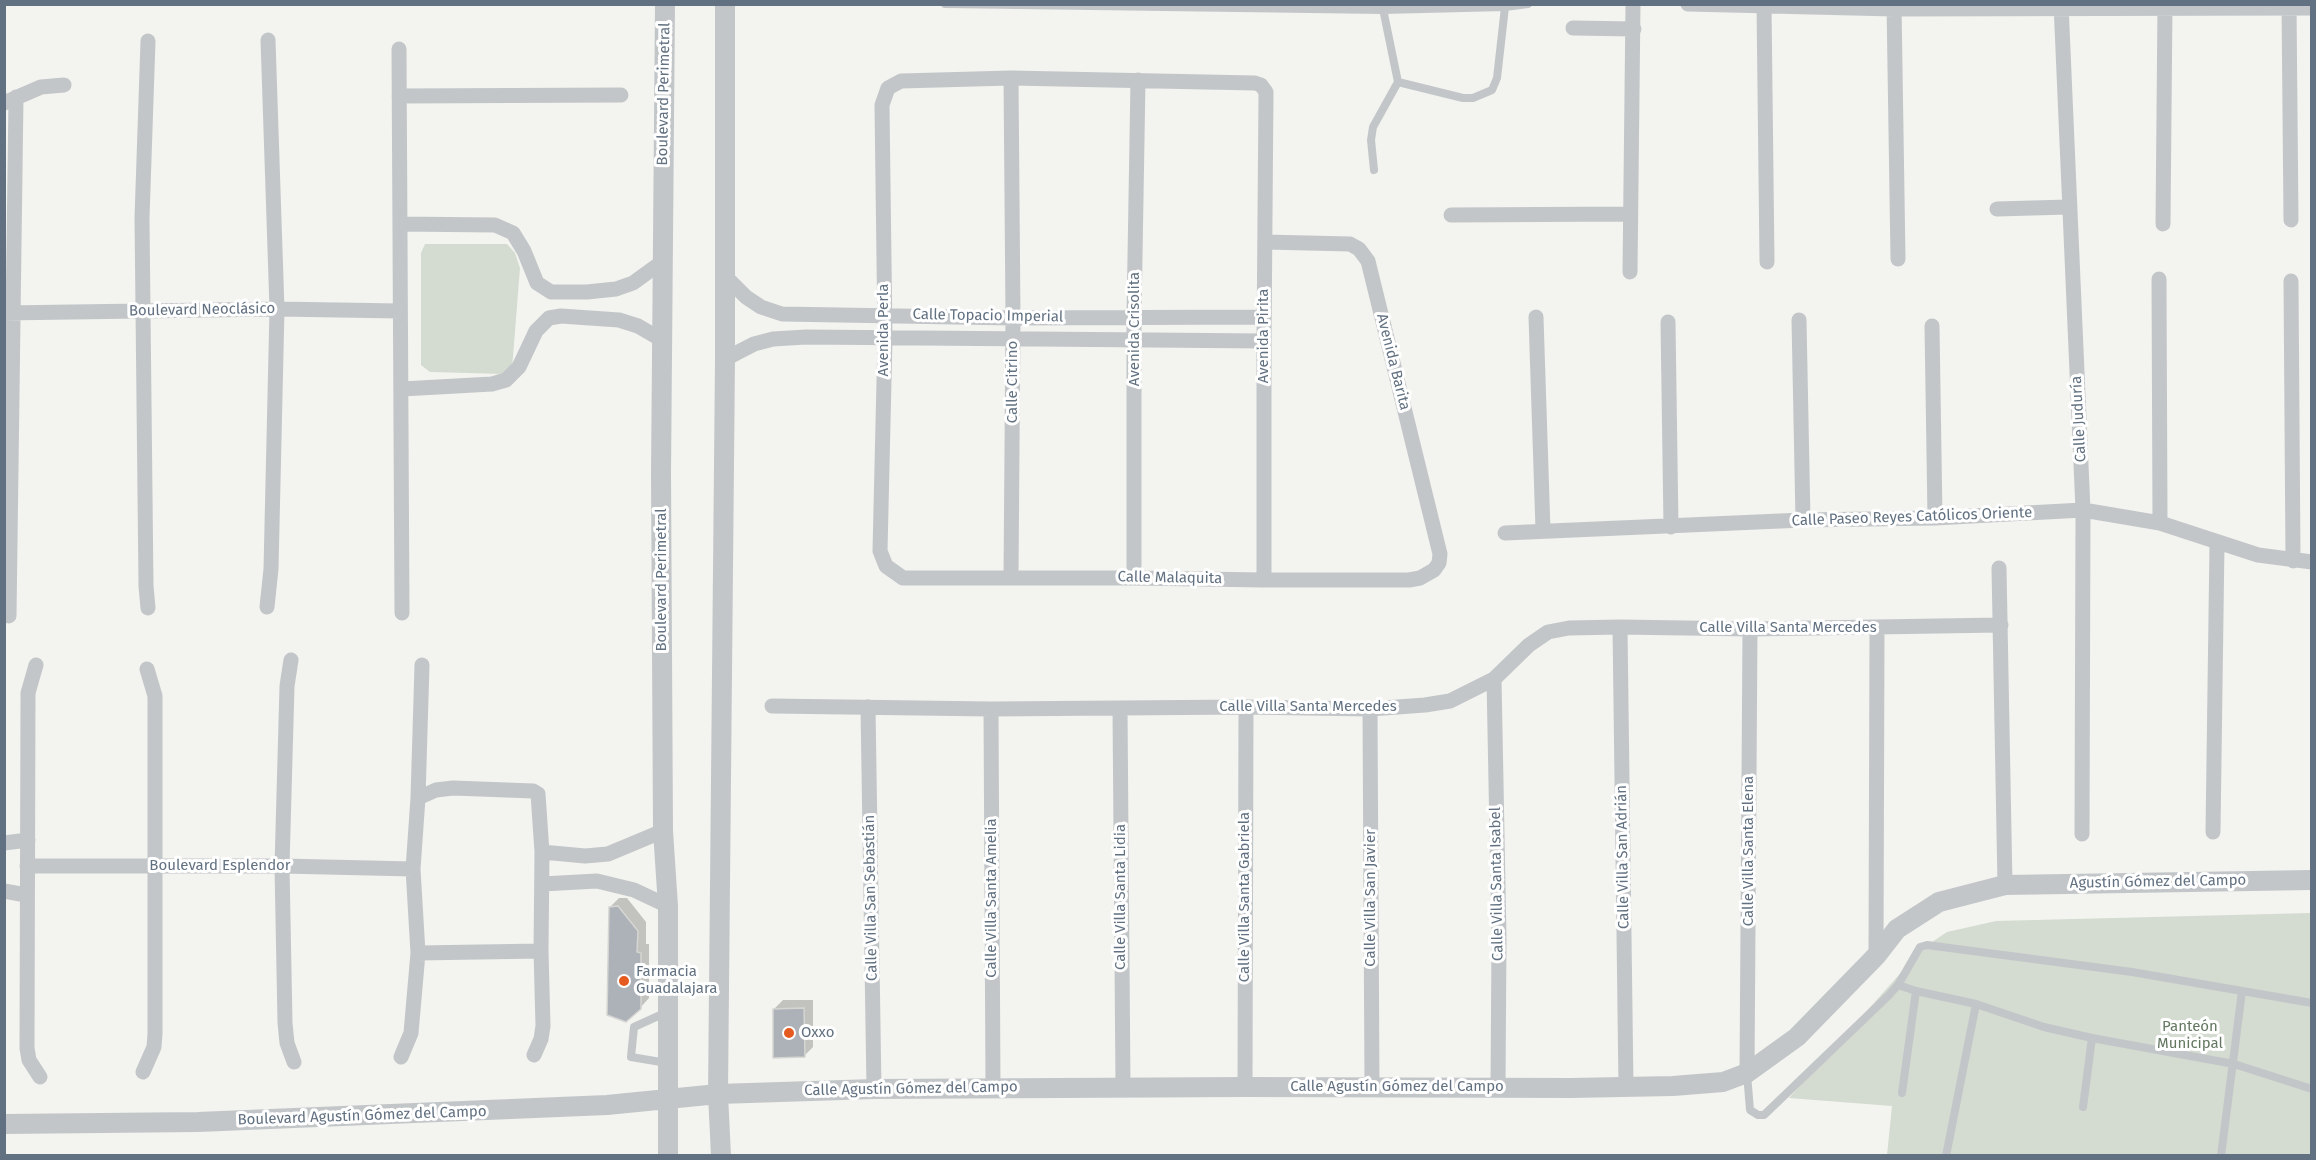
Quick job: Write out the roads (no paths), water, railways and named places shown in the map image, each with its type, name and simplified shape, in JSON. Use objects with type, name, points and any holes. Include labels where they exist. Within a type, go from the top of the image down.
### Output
[{"type":"street","name":"Boulevard Perimetral","points":[[665,4],[662,262],[663,831],[668,906],[668,1155]]},
{"type":"street","points":[[721,1155],[718,1094],[725,359],[725,4]]},
{"type":"street","points":[[1630,272],[1629,214],[1634,4]]},
{"type":"street","points":[[1688,4],[1894,7],[2289,6],[2312,8]]},
{"type":"street","points":[[1764,6],[1767,262]]},
{"type":"street","name":"Calle Juduría","points":[[2061,6],[2083,510],[2082,834]]},
{"type":"street","points":[[2289,6],[2291,220]]},
{"type":"street","points":[[1894,7],[1898,259]]},
{"type":"street","points":[[2163,224],[2165,7]]},
{"type":"street","points":[[1573,28],[1634,29]]},
{"type":"street","points":[[267,607],[271,569],[277,309],[268,40]]},
{"type":"street","points":[[148,41],[142,218],[148,608]]},
{"type":"street","points":[[399,49],[402,614]]},
{"type":"street","points":[[1011,78],[1138,80]]},
{"type":"street","name":"Avenida Perla","points":[[903,578],[886,566],[880,551],[885,338],[882,105],[888,88],[901,81],[1011,78]]},
{"type":"street","name":"Calle Citrino","points":[[1011,78],[1013,318],[1011,577]]},
{"type":"street","name":"Avenida Pirita","points":[[1138,80],[1255,83],[1261,85],[1266,92],[1264,580]]},
{"type":"street","name":"Avenida Crisolita","points":[[1134,578],[1134,316],[1138,80]]},
{"type":"street","points":[[9,616],[10,100],[41,87],[64,86]]},
{"type":"street","points":[[399,96],[621,95]]},
{"type":"street","points":[[1997,209],[2068,207]]},
{"type":"street","points":[[1451,215],[1629,214]]},
{"type":"street","points":[[399,224],[495,225],[513,233],[524,251],[537,283],[551,292],[616,289],[633,283],[662,262]]},
{"type":"street","name":"Avenida Barita","points":[[1265,242],[1350,244],[1359,249],[1368,261],[1440,554],[1439,563],[1434,570]]},
{"type":"street","name":"Calle Topacio Imperial","points":[[725,276],[746,297],[761,307],[782,314],[1013,318],[1264,317]]},
{"type":"street","points":[[2159,279],[2160,523]]},
{"type":"street","points":[[2291,281],[2293,561]]},
{"type":"street","points":[[586,318],[587,292]]},
{"type":"street","name":"Boulevard Neoclásico","points":[[9,314],[142,310],[400,311]]},
{"type":"street","points":[[782,314],[783,338]]},
{"type":"street","points":[[825,314],[825,337]]},
{"type":"street","points":[[402,388],[492,384],[506,380],[519,367],[536,331],[549,318],[561,316],[619,320],[638,326],[662,340]]},
{"type":"street","points":[[1536,317],[1543,530]]},
{"type":"street","points":[[1799,320],[1803,520]]},
{"type":"street","points":[[1668,322],[1671,527]]},
{"type":"street","points":[[1932,326],[1935,518]]},
{"type":"street","name":"Calle Topacio Imperial","points":[[725,359],[754,344],[783,338],[1264,341]]},
{"type":"street","name":"Calle Paseo Reyes Católicos Oriente","points":[[1505,533],[1803,520],[1935,518],[2083,510],[2160,523],[2259,555],[2312,562]]},
{"type":"street","points":[[2213,832],[2217,543]]},
{"type":"street","points":[[1999,568],[2005,885]]},
{"type":"street","name":"Calle Malaquita","points":[[903,578],[1409,580],[1420,578],[1434,570]]},
{"type":"street","name":"Calle Villa Santa Mercedes","points":[[772,706],[991,709],[1246,707],[1370,710],[1450,701],[1494,679],[1529,645],[1548,632],[1569,628],[1750,629],[2001,625]]},
{"type":"street","name":"Calle Villa San Adrián","points":[[1620,627],[1626,1087]]},
{"type":"street","points":[[1876,956],[1877,627]]},
{"type":"street","name":"Calle Villa Santa Elena","points":[[1747,1073],[1750,629]]},
{"type":"street","points":[[291,660],[287,686],[282,866],[285,1023],[287,1043],[294,1062]]},
{"type":"street","points":[[36,665],[28,693],[27,1048],[29,1060],[40,1077]]},
{"type":"street","points":[[401,1057],[412,1026],[418,953],[413,868],[418,798],[422,665]]},
{"type":"street","points":[[143,1072],[154,1047],[155,1034],[155,696],[147,669]]},
{"type":"street","name":"Calle Villa Santa Isabel","points":[[1494,679],[1499,938],[1498,1088]]},
{"type":"street","name":"Calle Villa San Sebastián","points":[[868,707],[874,1089]]},
{"type":"street","name":"Calle Villa Santa Gabriela","points":[[1245,1087],[1246,707]]},
{"type":"street","name":"Calle Villa Santa Lidia","points":[[1120,708],[1123,1087]]},
{"type":"street","name":"Calle Villa Santa Amelia","points":[[991,709],[993,1087]]},
{"type":"street","name":"Calle Villa San Javier","points":[[1370,710],[1372,1087]]},
{"type":"street","points":[[418,798],[436,790],[453,788],[533,790],[538,794],[542,852],[543,1026],[541,1039],[534,1055]]},
{"type":"street","points":[[542,852],[596,856],[608,854],[663,831]]},
{"type":"street","points":[[4,843],[28,840]]},
{"type":"street","points":[[596,856],[597,881]]},
{"type":"street","name":"Boulevard Esplendor","points":[[27,866],[413,868]]},
{"type":"street","name":"Agustín Gómez del Campo","points":[[2005,885],[2312,880]]},
{"type":"street","points":[[542,884],[597,881],[634,890],[668,906]]},
{"type":"street","name":"Calle Agustín Gómez del Campo","points":[[718,1094],[993,1087],[1626,1087],[1723,1082],[1747,1073],[1797,1037],[1876,956],[1897,929],[1939,902],[2005,885]]},
{"type":"street","points":[[4,891],[26,895]]},
{"type":"street","points":[[418,953],[541,951]]},
{"type":"street","name":"Boulevard Agustín Gómez del Campo","points":[[4,1124],[198,1122],[596,1106],[718,1094]]},
{"type":"lane","points":[[945,4],[1382,8],[1505,7],[1528,4]]},
{"type":"lane","points":[[1398,82],[1463,98],[1482,96],[1492,90],[1497,78],[1505,7]]},
{"type":"lane","points":[[1374,170],[1371,140],[1373,127],[1398,82],[1382,8]]},
{"type":"lane","points":[[1747,1073],[1750,1110],[1758,1115],[1764,1115],[1888,996],[1898,985],[1920,947],[1927,945],[2132,972],[2312,1003]]},
{"type":"lane","points":[[1898,985],[1976,1004],[2044,1027],[2234,1064],[2312,1089]]},
{"type":"lane","points":[[1902,1093],[1916,991]]},
{"type":"lane","points":[[2221,1155],[2242,991]]},
{"type":"lane","points":[[1946,1155],[1976,1004]]},
{"type":"lane","points":[[668,1012],[634,1027],[632,1057],[668,1063]]},
{"type":"lane","points":[[2084,1107],[2092,1038]]},
{"type":"place","name":"Farmacia Guadalajara","points":[[624,981]]},
{"type":"place","name":"Oxxo","points":[[789,1033]]},
{"type":"park label","name":"Panteón Municipal","points":[[2190,1036]]}]
